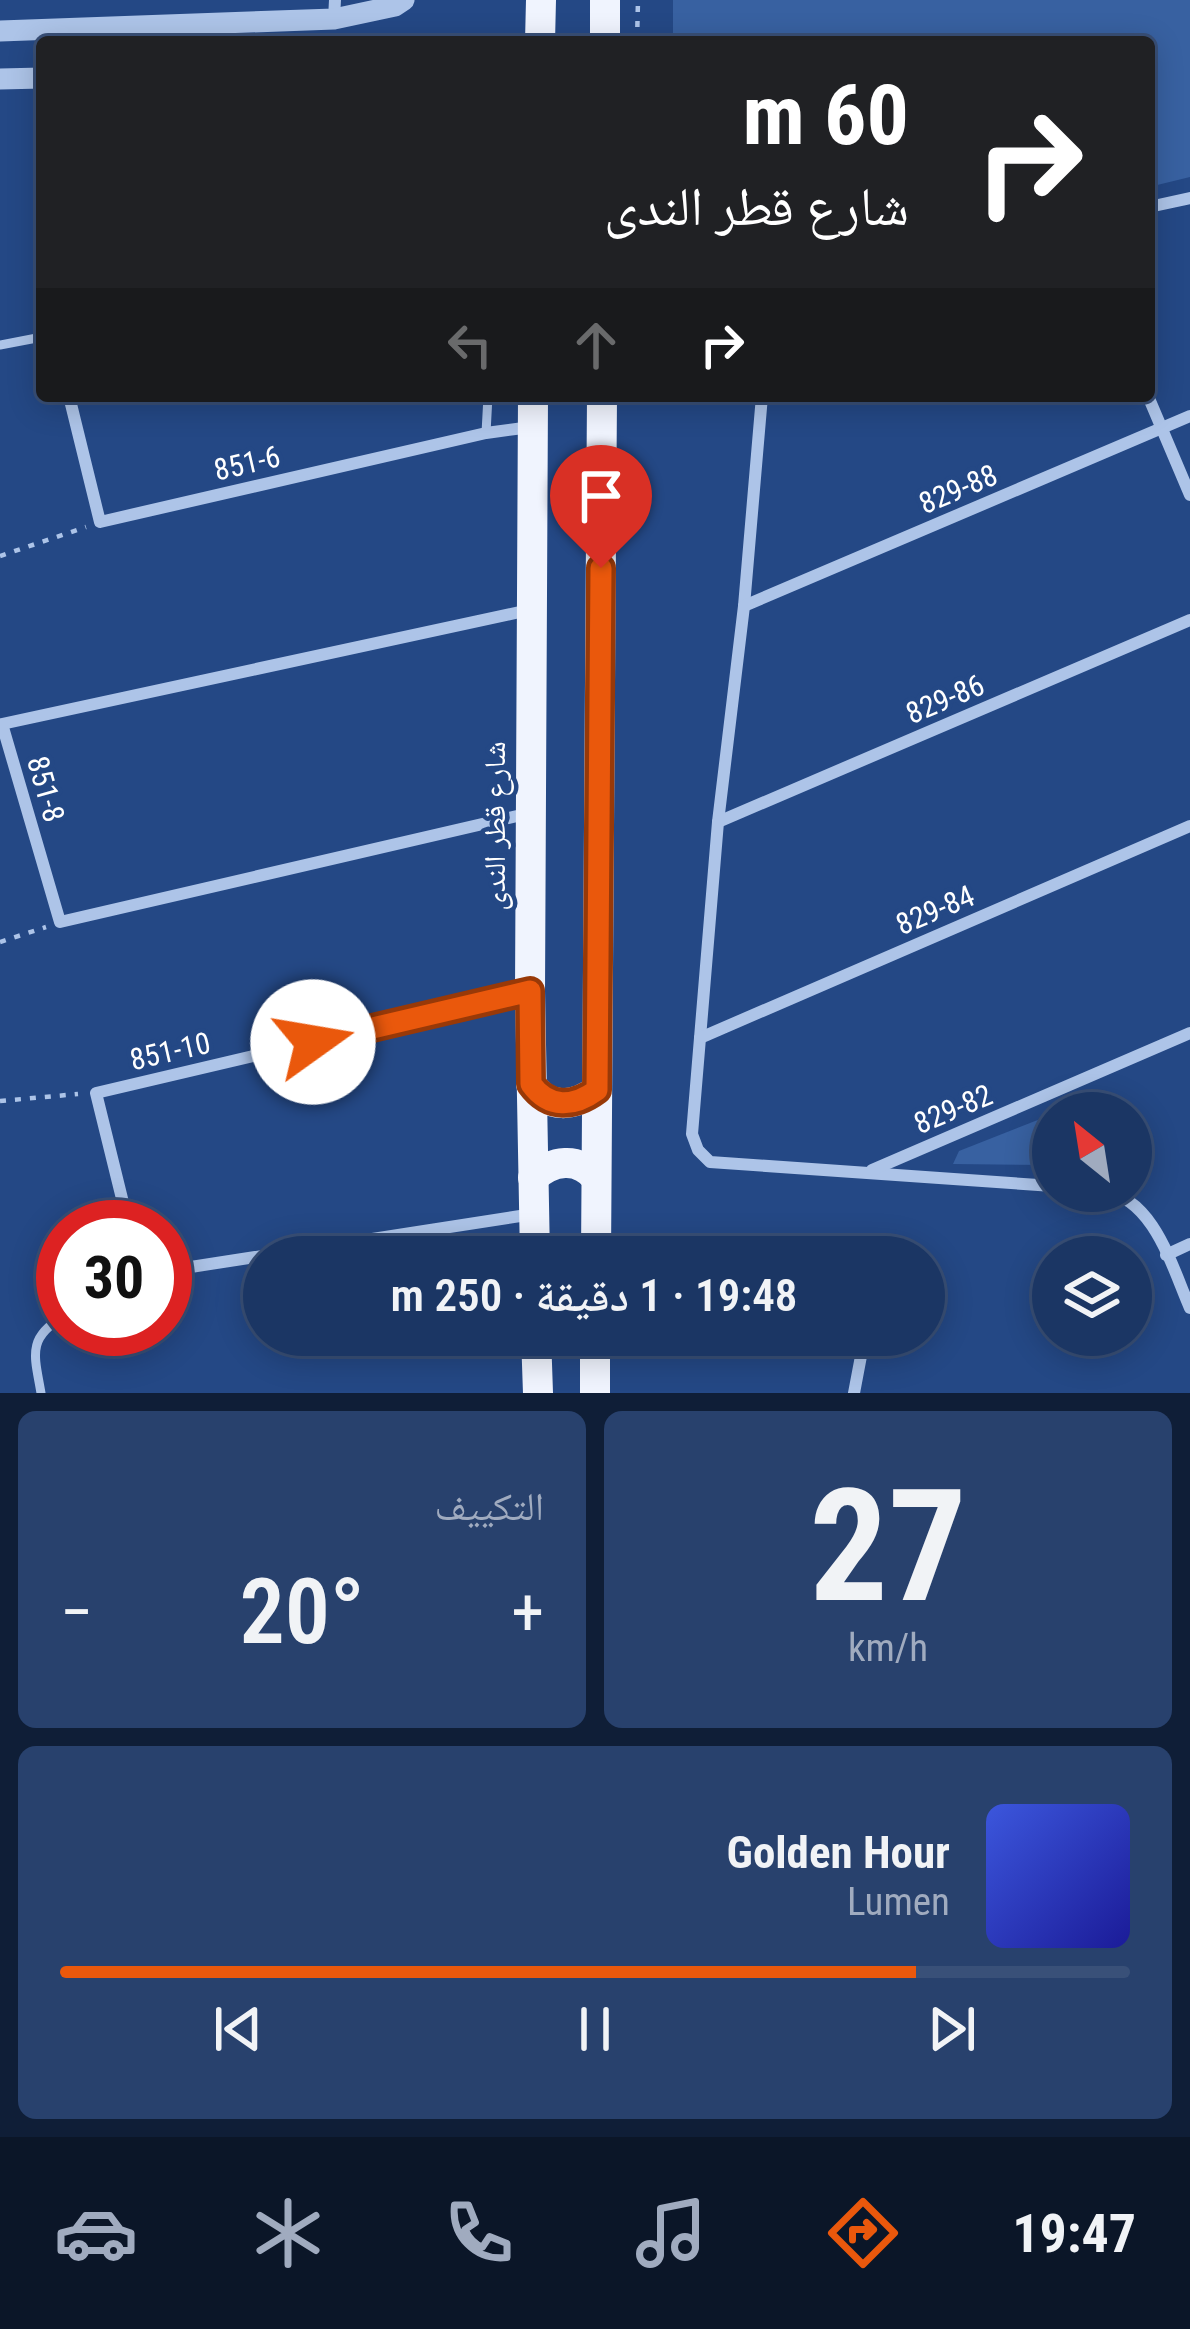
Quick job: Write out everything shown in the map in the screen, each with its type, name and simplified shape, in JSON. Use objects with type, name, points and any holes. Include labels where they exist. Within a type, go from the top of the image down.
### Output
[{"type":"main road","points":[[540,36],[541,0]]},
{"type":"main road","points":[[604,36],[605,0]]},
{"type":"main road","points":[[596,1236],[602,402]]},
{"type":"main road","name":"شارع قطر الندى","points":[[530,409],[535,1236]]},
{"type":"main road","points":[[531,1084],[551,1102],[562,1103],[574,1104],[597,1090]]},
{"type":"main road","points":[[533,1178],[552,1164],[575,1163],[596,1178]]},
{"type":"main road","points":[[534,1392],[535,1356]]},
{"type":"main road","points":[[595,1356],[595,1393]]},
{"type":"street","points":[[0,31],[283,23],[335,9],[395,6],[404,0]]},
{"type":"street","points":[[0,79],[36,78]]},
{"type":"street","points":[[1155,206],[1190,198]]},
{"type":"street","points":[[70,402],[100,522]]},
{"type":"street","points":[[761,402],[744,606],[718,822],[692,1134],[698,1150],[710,1162],[1032,1185]]},
{"type":"street","points":[[1151,402],[1190,495]]},
{"type":"street","name":"851-6","points":[[100,522],[486,433],[530,409]]},
{"type":"street","name":"829-88","points":[[744,606],[1190,416]]},
{"type":"street","name":"851-8","points":[[60,922],[2,724],[531,610]]},
{"type":"street","name":"829-86","points":[[718,822],[1190,620]]},
{"type":"street","points":[[60,922],[531,812]]},
{"type":"street","name":"829-84","points":[[700,1038],[1190,826]]},
{"type":"street","name":"851-10","points":[[123,1200],[95,1093],[530,991]]},
{"type":"street","name":"829-82","points":[[866,1173],[1190,1033]]},
{"type":"street","points":[[1141,1212],[1190,1308]]},
{"type":"street","points":[[192,1266],[534,1214]]},
{"type":"street","points":[[1166,1255],[1190,1244]]},
{"type":"street","points":[[854,1393],[861,1356]]},
{"type":"lane","points":[[0,345],[36,338]]},
{"type":"lane","points":[[486,433],[488,402]]},
{"type":"lane","points":[[36,1348],[40,1393]]},
{"type":"path","points":[[638,0],[638,36]]},
{"type":"path","points":[[0,556],[100,522]]},
{"type":"path","points":[[0,943],[60,922]]},
{"type":"path","points":[[0,1101],[95,1093]]},
{"type":"shaded area","points":[[673,0],[1190,0],[1190,177],[1155,186],[1155,36],[673,36]]},
{"type":"shaded area","points":[[1032,1122],[1032,1165],[953,1164],[959,1151]]},
{"type":"route","points":[[313,1042],[530,991],[531,1084],[551,1102],[574,1104],[597,1090],[601,568]]}]
